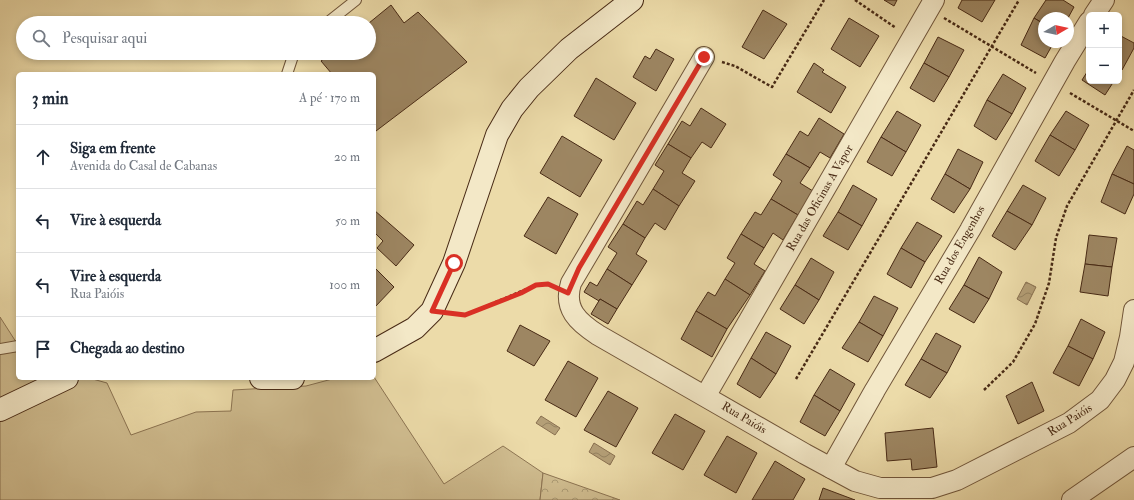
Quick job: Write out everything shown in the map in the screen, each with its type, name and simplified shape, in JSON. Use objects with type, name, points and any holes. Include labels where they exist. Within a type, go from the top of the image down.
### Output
[{"type":"street","points":[[376,350],[415,328],[436,303],[454,263],[497,135],[512,108],[529,88],[569,49],[632,0]]},
{"type":"street","name":"Rua das Oficinas A Vapor","points":[[706,395],[934,0]]},
{"type":"street","points":[[1096,12],[1104,0]]},
{"type":"street","name":"Rua dos Engenhos","points":[[831,468],[874,390],[970,230],[1065,61],[1086,27]]},
{"type":"street","points":[[568,293],[579,268],[704,57]]},
{"type":"street","name":"Rua Paióis","points":[[568,293],[570,304],[575,316],[583,325],[831,468],[855,481],[880,488],[932,488],[957,480],[1069,423],[1100,400],[1115,380],[1124,362],[1134,310]]},
{"type":"street","points":[[0,410],[63,380]]},
{"type":"street","points":[[1072,500],[1134,457]]},
{"type":"lane","points":[[336,16],[356,0]]},
{"type":"lane","points":[[288,72],[292,60]]},
{"type":"lane","points":[[0,349],[16,346]]},
{"type":"path","points":[[735,66],[772,86],[824,0]]},
{"type":"path","points":[[855,0],[911,39]]},
{"type":"path","points":[[796,379],[1019,0]]},
{"type":"path","points":[[984,390],[1013,362],[1035,324],[1049,283],[1056,238],[1067,206],[1134,90]]},
{"type":"path","points":[[436,303],[465,315],[521,293],[536,285],[548,284],[568,293]]},
{"type":"green space","points":[[0,317],[16,342],[16,380],[96,380],[107,383],[131,435],[196,412],[231,411],[233,390],[306,386],[328,380],[376,380],[444,484],[503,446],[543,473],[540,500],[0,500]]},
{"type":"green space","points":[[543,473],[620,500],[540,500]]},
{"type":"water","points":[[1026,282],[1036,287],[1027,305],[1017,299]]},
{"type":"water","points":[[541,416],[560,428],[555,435],[536,423]]},
{"type":"water","points":[[594,443],[615,456],[610,465],[589,452]]},
{"type":"building","points":[[884,0],[897,0],[894,6]]},
{"type":"building","points":[[962,0],[995,0],[982,22],[958,8]]},
{"type":"building","points":[[1046,0],[1063,0],[1074,7],[1071,12],[1038,12]]},
{"type":"building","points":[[391,5],[404,23],[418,12],[467,62],[376,131],[376,72],[330,72],[321,61],[376,60],[376,17]]},
{"type":"building","points":[[763,10],[787,24],[764,59],[742,47]]},
{"type":"building","points":[[1038,12],[1038,20],[1034,18]]},
{"type":"building","points":[[849,18],[879,36],[860,67],[831,49]]},
{"type":"building","points":[[1034,18],[1038,20],[1038,48],[1051,48],[1045,58],[1021,45]]},
{"type":"building","points":[[938,37],[964,50],[949,77],[924,63]]},
{"type":"building","points":[[1122,37],[1134,43],[1134,48],[1122,70]]},
{"type":"building","points":[[656,49],[674,59],[656,91],[633,77],[645,56],[650,59]]},
{"type":"building","points":[[814,63],[824,70],[822,72],[846,87],[831,113],[797,92]]},
{"type":"building","points":[[924,63],[949,77],[934,102],[910,88]]},
{"type":"building","points":[[1003,74],[1026,88],[1012,114],[987,100]]},
{"type":"building","points":[[1086,74],[1086,83],[1082,80]]},
{"type":"building","points":[[596,78],[636,103],[614,140],[574,116]]},
{"type":"building","points":[[1088,84],[1112,84],[1105,95]]},
{"type":"building","points":[[987,100],[1012,114],[996,140],[974,126]]},
{"type":"building","points":[[701,108],[726,124],[711,148],[702,142],[691,158],[668,144],[682,121],[690,126]]},
{"type":"building","points":[[897,111],[921,125],[906,152],[881,137]]},
{"type":"building","points":[[1066,111],[1089,125],[1075,150],[1050,135]]},
{"type":"building","points":[[819,118],[844,134],[830,158],[820,152],[810,168],[786,154],[800,131],[808,136]]},
{"type":"building","points":[[1050,135],[1075,150],[1059,176],[1035,161]]},
{"type":"building","points":[[562,136],[602,160],[580,197],[540,173]]},
{"type":"building","points":[[881,137],[906,152],[892,176],[867,162]]},
{"type":"building","points":[[668,144],[691,158],[682,173],[695,181],[679,206],[653,189],[664,171],[655,165]]},
{"type":"building","points":[[1127,146],[1134,150],[1134,184],[1112,174]]},
{"type":"building","points":[[958,149],[983,162],[970,189],[945,174]]},
{"type":"building","points":[[786,154],[810,168],[800,183],[813,191],[798,215],[771,199],[782,181],[773,175]]},
{"type":"building","points":[[945,174],[970,189],[954,213],[931,199]]},
{"type":"building","points":[[1112,174],[1134,184],[1134,194],[1125,214],[1101,202]]},
{"type":"building","points":[[853,185],[877,199],[862,226],[838,212]]},
{"type":"building","points":[[1023,185],[1046,198],[1032,225],[1007,211]]},
{"type":"building","points":[[653,189],[679,206],[665,230],[655,223],[645,238],[623,224],[637,201],[643,205]]},
{"type":"building","points":[[548,197],[578,214],[556,254],[524,236]]},
{"type":"building","points":[[771,199],[798,215],[783,240],[773,233],[764,248],[741,234],[755,212],[761,215]]},
{"type":"building","points":[[1007,211],[1032,225],[1015,250],[992,236]]},
{"type":"building","points":[[376,212],[414,245],[396,266],[377,248],[383,241],[376,234]]},
{"type":"building","points":[[838,212],[862,226],[848,250],[823,236]]},
{"type":"building","points":[[917,222],[942,236],[925,262],[901,248]]},
{"type":"building","points":[[623,224],[645,238],[636,254],[647,261],[632,285],[607,269],[617,253],[608,247]]},
{"type":"building","points":[[741,234],[764,248],[754,264],[765,271],[750,295],[725,279],[735,263],[727,258]]},
{"type":"building","points":[[1089,235],[1117,238],[1112,267],[1085,264]]},
{"type":"building","points":[[901,248],[925,262],[911,288],[887,274]]},
{"type":"building","points":[[979,257],[1002,272],[989,299],[964,285]]},
{"type":"building","points":[[811,258],[834,272],[819,300],[795,285]]},
{"type":"building","points":[[1085,264],[1112,267],[1108,296],[1080,292]]},
{"type":"building","points":[[376,269],[394,287],[376,306]]},
{"type":"building","points":[[607,269],[632,285],[617,309],[584,292],[590,282],[597,286]]},
{"type":"building","points":[[725,279],[750,295],[727,329],[696,311],[708,292],[715,296]]},
{"type":"building","points":[[795,285],[819,300],[804,324],[780,309]]},
{"type":"building","points":[[964,285],[989,299],[974,323],[949,309]]},
{"type":"building","points":[[874,296],[898,308],[883,336],[859,322]]},
{"type":"building","points":[[600,299],[617,309],[608,324],[591,314]]},
{"type":"building","points":[[696,311],[727,329],[712,357],[681,339]]},
{"type":"building","points":[[1081,319],[1105,332],[1093,359],[1068,346]]},
{"type":"building","points":[[859,322],[883,336],[868,362],[842,348]]},
{"type":"building","points":[[520,325],[550,341],[534,366],[507,351]]},
{"type":"building","points":[[766,332],[791,346],[776,374],[751,358]]},
{"type":"building","points":[[936,333],[961,346],[947,373],[921,359]]},
{"type":"building","points":[[1068,346],[1093,359],[1079,386],[1053,373]]},
{"type":"building","points":[[751,358],[776,374],[760,398],[737,384]]},
{"type":"building","points":[[921,359],[947,373],[930,398],[905,385]]},
{"type":"building","points":[[568,361],[598,378],[576,417],[545,400]]},
{"type":"building","points":[[830,369],[855,384],[840,411],[814,395]]},
{"type":"building","points":[[1032,382],[1044,411],[1018,424],[1006,396]]},
{"type":"building","points":[[608,391],[638,408],[616,447],[584,430]]},
{"type":"building","points":[[814,395],[840,411],[825,436],[800,422]]},
{"type":"building","points":[[675,414],[705,431],[683,470],[652,453]]},
{"type":"building","points":[[933,428],[937,467],[912,470],[911,459],[887,461],[885,433]]},
{"type":"building","points":[[727,436],[757,453],[736,493],[704,475]]},
{"type":"building","points":[[775,461],[805,479],[793,500],[752,500]]},
{"type":"building","points":[[823,488],[855,500],[819,500]]},
{"type":"route","points":[[454,263],[432,311],[465,315],[521,293],[536,285],[548,284],[568,293],[571,283],[579,268],[704,57]]}]
